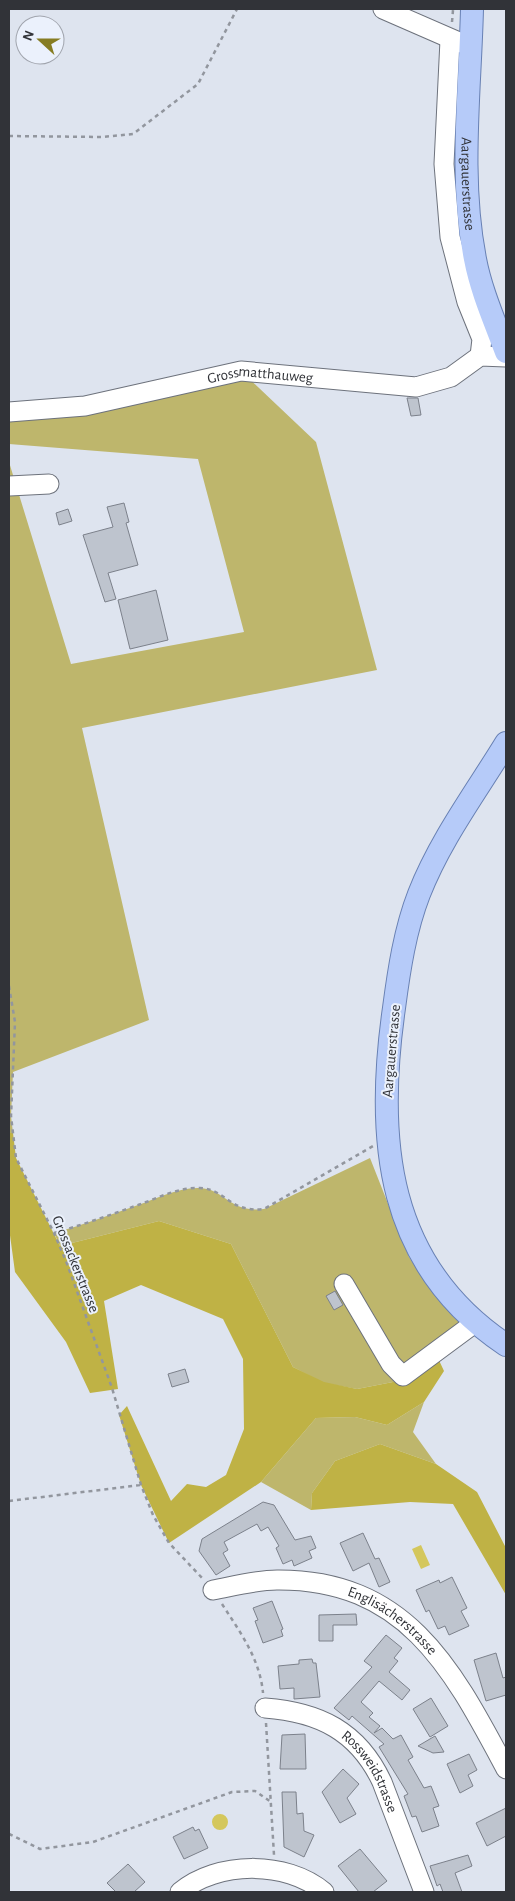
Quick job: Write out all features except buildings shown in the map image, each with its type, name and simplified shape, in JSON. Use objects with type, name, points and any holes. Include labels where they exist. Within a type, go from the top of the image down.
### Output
[{"type":"main road","name":"Aargauerstrasse","points":[[472,9],[461,43],[472,242],[481,284],[506,352]]},
{"type":"main road","name":"Aargauerstrasse","points":[[506,743],[439,851],[413,910],[399,972],[387,1069],[388,1137],[397,1196],[420,1254],[435,1278],[476,1322],[506,1345]]},
{"type":"street","points":[[383,9],[461,43],[444,164],[450,237],[467,302],[482,339],[480,356],[506,357]]},
{"type":"street","name":"Grossmatthauweg","points":[[9,412],[85,406],[241,371],[416,387],[451,377],[480,356]]},
{"type":"street","points":[[9,486],[49,484]]},
{"type":"street","points":[[344,1284],[391,1364],[404,1376],[476,1322]]},
{"type":"street","name":"Englisächerstrasse","points":[[213,1590],[252,1582],[298,1581],[328,1585],[358,1595],[396,1615],[415,1630],[434,1650],[461,1686],[506,1769]]},
{"type":"street","name":"Rossweidstrasse","points":[[265,1708],[291,1710],[323,1720],[344,1733],[361,1750],[374,1766],[382,1782],[424,1892]]},
{"type":"street","points":[[180,1892],[198,1880],[232,1869],[275,1871],[297,1878],[324,1892]]},
{"type":"path","points":[[9,136],[102,137],[133,134],[198,84],[237,9]]},
{"type":"path","name":"Grossackerstrasse","points":[[9,986],[15,1022],[11,1116],[16,1158],[54,1233],[112,1388],[141,1485],[169,1543],[213,1590],[249,1645],[262,1679],[275,1871]]},
{"type":"path","points":[[54,1233],[178,1190],[202,1187],[217,1193],[239,1208],[250,1210],[264,1209],[388,1137]]},
{"type":"path","points":[[9,1501],[141,1485]]},
{"type":"path","points":[[9,1834],[40,1850],[93,1842],[232,1792],[255,1792],[271,1802]]},
{"type":"shaded area","points":[[241,371],[316,442],[377,670],[82,728],[149,1020],[13,1072],[11,1116],[13,1133],[9,1133],[9,462],[71,664],[244,632],[198,459],[9,444],[9,412]]},
{"type":"shaded area","points":[[9,1133],[13,1133],[16,1158],[60,1246],[159,1221],[231,1244],[293,1367],[324,1382],[357,1389],[398,1381],[437,1356],[444,1371],[424,1402],[387,1425],[355,1417],[316,1418],[261,1482],[169,1543],[141,1485],[119,1415],[127,1406],[171,1501],[187,1484],[206,1487],[226,1475],[244,1429],[243,1359],[223,1319],[141,1285],[104,1301],[118,1389],[90,1393],[66,1342],[15,1272],[9,1228]]},
{"type":"shaded area","points":[[370,1158],[409,1257],[430,1289],[463,1325],[398,1381],[357,1389],[324,1383],[293,1367],[231,1244],[159,1221],[60,1246],[54,1233],[184,1189],[192,1188],[208,1189],[216,1192],[243,1208],[264,1209]]},
{"type":"shaded area","points":[[424,1402],[413,1432],[436,1464],[380,1444],[335,1461],[312,1493],[311,1510],[261,1482],[316,1418],[355,1417],[387,1425]]},
{"type":"shaded area","points":[[380,1444],[436,1464],[477,1492],[506,1548],[506,1595],[453,1504],[410,1502],[311,1510],[312,1493],[335,1461]]},
{"type":"shaded area","points":[[421,1545],[430,1565],[421,1569],[412,1549]]},
{"type":"shaded area","points":[[220,1814],[228,1822],[220,1830],[212,1822]]}]
